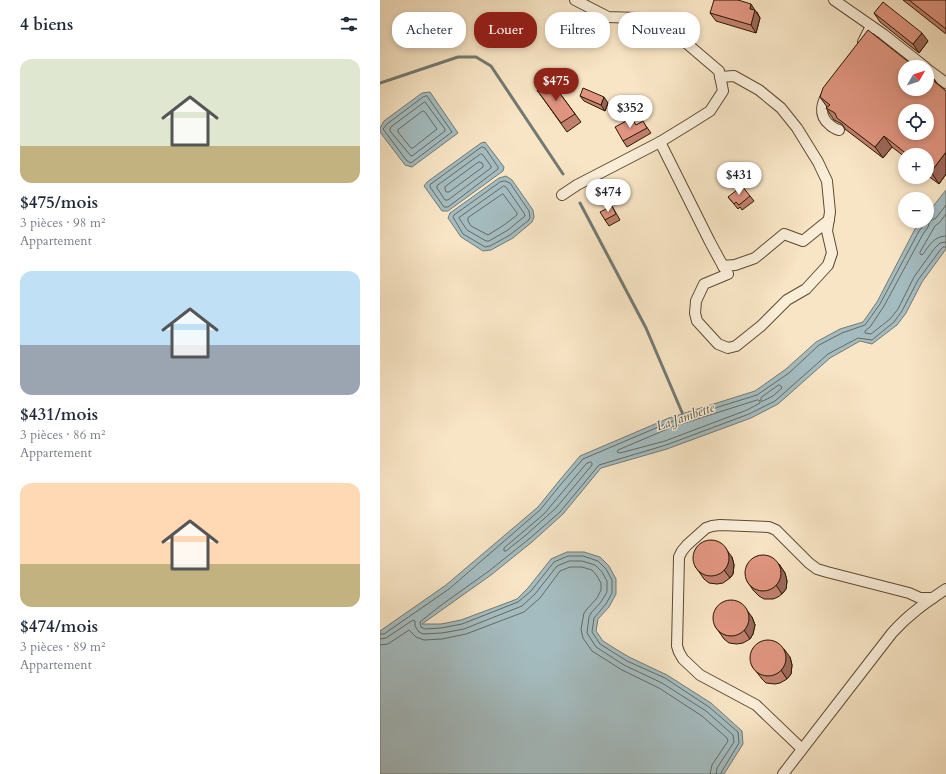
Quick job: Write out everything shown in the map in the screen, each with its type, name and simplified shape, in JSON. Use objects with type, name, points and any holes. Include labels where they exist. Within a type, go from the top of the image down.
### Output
[{"type":"street","points":[[562,195],[660,142],[710,111],[723,91],[719,71],[685,42],[655,20],[608,17],[575,0]]},
{"type":"street","points":[[834,0],[916,60]]},
{"type":"street","points":[[859,49],[871,26]]},
{"type":"street","points":[[934,74],[946,83]]},
{"type":"street","points":[[660,142],[706,235],[728,274],[704,284],[696,301],[695,313],[697,321],[718,344],[728,348],[736,346],[761,326],[787,300],[806,289],[828,265],[832,252],[827,231],[830,212],[827,181],[818,162],[797,128],[781,108],[760,90],[734,76],[720,77]]},
{"type":"street","points":[[835,83],[825,96],[822,106],[822,114],[824,119],[830,125],[839,130]]},
{"type":"street","points":[[723,266],[735,265],[755,258],[784,234],[803,241],[829,220]]},
{"type":"street","points":[[802,750],[756,705],[700,675],[683,659],[677,646],[679,557],[682,551],[706,528],[712,526],[769,527],[776,530],[817,569],[909,593],[920,598],[933,598]]},
{"type":"street","points":[[783,774],[892,633],[912,613],[946,590]]},
{"type":"water","points":[[430,92],[458,133],[412,167],[405,165],[380,132],[380,128],[384,121],[422,93]]},
{"type":"water","points":[[485,142],[504,167],[503,171],[448,211],[442,211],[424,186],[427,182],[481,143]]},
{"type":"water","points":[[506,176],[512,180],[533,210],[534,217],[532,222],[513,238],[491,250],[483,251],[461,237],[448,218],[450,213],[499,178]]},
{"type":"water","name":"La Jambette","points":[[946,190],[946,249],[922,282],[906,313],[897,325],[872,344],[860,341],[830,358],[778,404],[751,418],[667,449],[601,468],[563,514],[532,542],[491,575],[422,624],[441,624],[461,620],[517,599],[528,588],[551,559],[567,552],[584,552],[600,557],[609,566],[616,579],[616,594],[609,607],[598,619],[596,631],[603,641],[614,648],[629,657],[667,675],[711,703],[742,731],[743,744],[724,774],[380,774],[380,631],[446,585],[538,507],[580,456],[669,418],[755,391],[786,369],[816,342],[840,329],[863,322],[877,302],[916,228],[934,228],[934,205]]},
{"type":"building","points":[[714,0],[738,0],[751,4],[750,9],[755,10],[751,25],[710,13]]},
{"type":"building","points":[[909,0],[946,0],[946,29]]},
{"type":"building","points":[[883,2],[922,33],[913,44],[874,13]]},
{"type":"building","points":[[868,30],[906,60],[898,60],[898,96],[934,96],[934,81],[946,91],[946,152],[934,168],[934,148],[899,148],[884,136],[875,147],[837,118],[835,113],[826,108],[830,105],[820,97],[823,88]]},
{"type":"building","points":[[550,80],[575,114],[561,123],[537,90]]},
{"type":"building","points":[[583,88],[604,97],[601,105],[580,96]]},
{"type":"building","points":[[632,118],[636,125],[643,121],[647,128],[623,141],[615,127]]},
{"type":"building","points":[[742,186],[750,196],[739,205],[736,202],[734,204],[728,197]]},
{"type":"building","points":[[612,206],[616,214],[605,220],[600,212]]},
{"type":"building","points":[[711,540],[721,543],[726,548],[729,558],[726,568],[721,573],[711,576],[701,573],[696,568],[693,558],[696,548],[701,543]]},
{"type":"building","points":[[763,555],[773,558],[778,563],[781,573],[778,583],[773,588],[763,591],[753,588],[748,583],[745,573],[748,563],[753,558]]},
{"type":"building","points":[[731,600],[741,603],[746,608],[749,618],[746,628],[741,633],[731,636],[721,633],[716,628],[713,618],[716,608],[721,603]]},
{"type":"building","points":[[768,640],[778,643],[783,648],[786,658],[783,668],[778,673],[768,676],[758,673],[753,668],[750,658],[753,648],[758,643]]},
{"type":"waterway","points":[[380,83],[458,57],[476,57],[491,66],[563,174]]},
{"type":"waterway","name":"La Jambette","points":[[580,203],[646,328],[684,417]]}]
